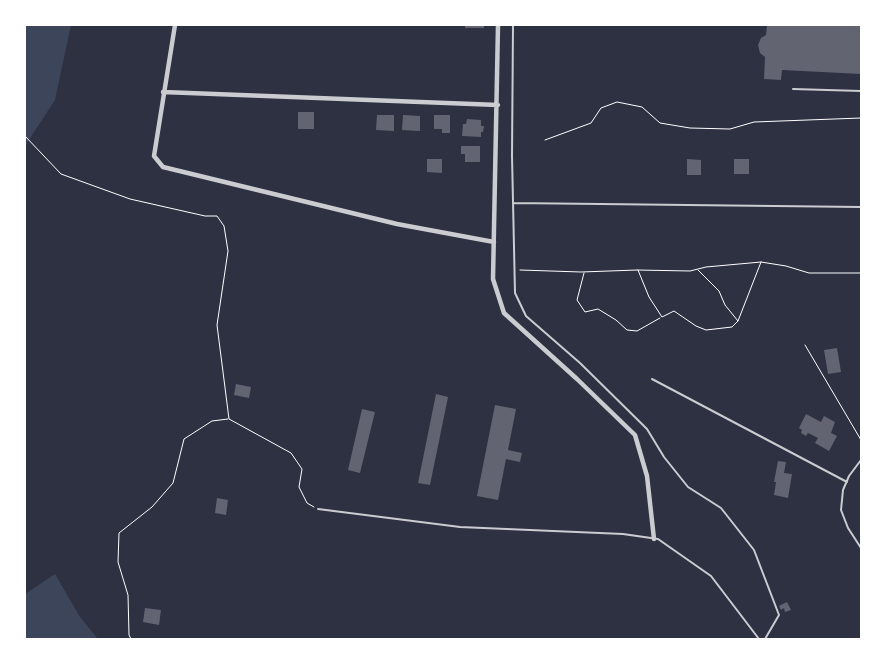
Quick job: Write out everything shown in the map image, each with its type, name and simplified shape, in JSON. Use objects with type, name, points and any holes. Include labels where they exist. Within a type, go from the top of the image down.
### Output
[{"type":"street","points":[[175,25],[154,156],[163,167],[397,224],[494,242]]},
{"type":"street","points":[[498,25],[498,105],[493,280],[504,313],[635,435],[647,476],[654,539]]},
{"type":"street","points":[[164,92],[498,105]]},
{"type":"lane","points":[[514,25],[512,156],[515,293],[526,316],[580,363],[647,430],[664,457],[688,487],[721,508],[754,550],[779,615],[765,639]]},
{"type":"lane","points":[[793,89],[861,91]]},
{"type":"lane","points":[[513,203],[861,207]]},
{"type":"lane","points":[[652,379],[846,482]]},
{"type":"lane","points":[[861,460],[846,482],[843,490],[841,510],[848,528],[861,548]]},
{"type":"lane","points":[[318,509],[460,527],[623,534],[658,539],[711,576],[758,639]]},
{"type":"path","points":[[545,140],[591,123],[601,108],[617,102],[642,107],[660,123],[690,128],[730,128],[754,122],[861,118]]},
{"type":"path","points":[[25,136],[61,174],[130,198],[205,216],[217,216],[224,226],[228,251],[216,325],[229,418]]},
{"type":"path","points":[[514,270],[584,272],[690,271],[761,262],[809,272],[861,273]]},
{"type":"path","points":[[584,272],[577,300],[585,312],[598,310],[616,320],[626,330],[637,331],[674,310],[696,326],[706,330],[732,327],[738,321],[761,262]]},
{"type":"path","points":[[697,269],[719,291],[725,305],[738,321]]},
{"type":"path","points":[[637,270],[649,297],[662,318]]},
{"type":"path","points":[[805,345],[861,440]]},
{"type":"path","points":[[131,639],[129,635],[128,595],[118,562],[119,533],[152,506],[173,483],[184,439],[212,421],[229,418],[291,453],[302,469],[299,486],[306,503],[318,509]]},
{"type":"shaded area","points":[[25,25],[71,25],[55,100],[25,146]]},
{"type":"shaded area","points":[[55,574],[80,617],[98,639],[25,639],[25,594]]},
{"type":"building","points":[[465,25],[484,25],[484,28],[465,28]]},
{"type":"building","points":[[767,25],[861,25],[861,74],[782,70],[781,80],[764,79],[765,57],[760,53],[758,45],[761,38],[766,35]]},
{"type":"building","points":[[298,112],[314,112],[314,129],[298,129]]},
{"type":"building","points":[[377,115],[394,115],[394,131],[376,130]]},
{"type":"building","points":[[403,115],[420,116],[420,131],[402,130]]},
{"type":"building","points":[[434,115],[450,115],[450,133],[442,133],[442,129],[434,129]]},
{"type":"building","points":[[467,119],[481,120],[481,126],[484,126],[481,137],[462,136],[463,124],[466,124]]},
{"type":"building","points":[[461,146],[480,146],[480,162],[465,162],[465,154],[461,154]]},
{"type":"building","points":[[427,159],[442,159],[442,173],[427,172]]},
{"type":"building","points":[[687,159],[701,160],[701,175],[687,175]]},
{"type":"building","points":[[734,159],[749,159],[749,174],[734,174]]},
{"type":"building","points":[[837,348],[841,372],[828,374],[824,350]]},
{"type":"building","points":[[236,384],[251,387],[249,398],[234,395]]},
{"type":"building","points":[[436,394],[448,397],[430,485],[418,483]]},
{"type":"building","points":[[495,405],[516,409],[508,450],[522,453],[520,462],[506,459],[498,500],[477,496]]},
{"type":"building","points":[[362,409],[375,412],[360,473],[348,470]]},
{"type":"building","points":[[806,414],[821,422],[824,416],[835,422],[831,433],[837,436],[829,451],[815,443],[818,438],[808,433],[806,436],[801,433],[802,430],[799,428]]},
{"type":"building","points":[[778,461],[786,462],[784,473],[792,474],[788,498],[774,495],[776,482],[774,482]]},
{"type":"building","points":[[217,498],[228,500],[226,515],[215,513]]},
{"type":"building","points":[[787,602],[791,610],[785,612],[784,608],[781,610],[779,606]]},
{"type":"building","points":[[145,608],[161,610],[159,625],[143,622]]}]
